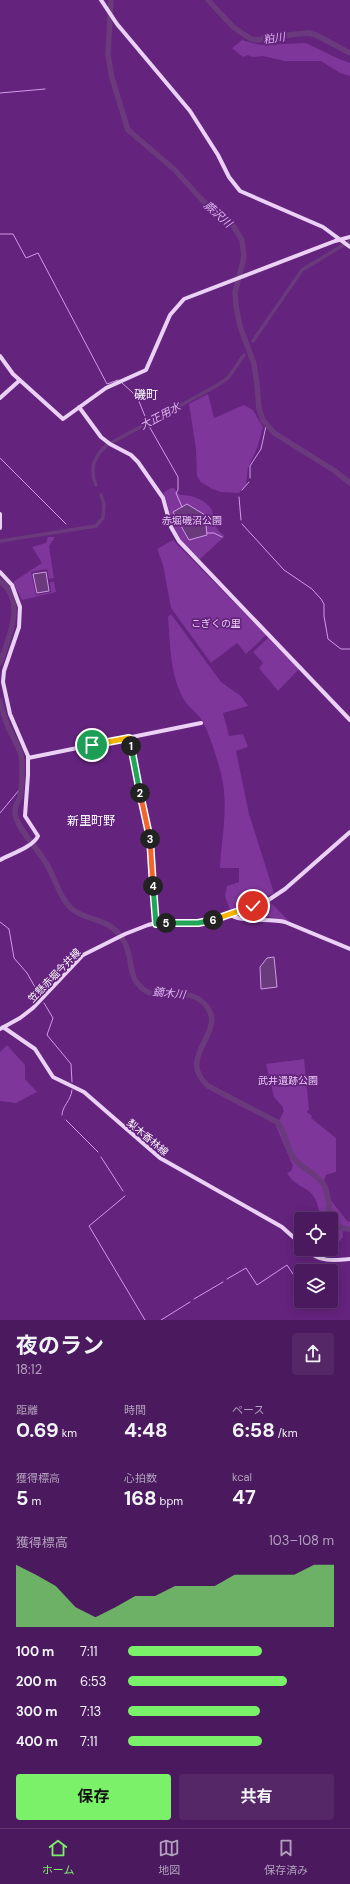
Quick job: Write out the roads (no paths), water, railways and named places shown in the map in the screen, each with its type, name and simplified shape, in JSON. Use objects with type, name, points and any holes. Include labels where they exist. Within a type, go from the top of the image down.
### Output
[{"type":"street","points":[[101,0],[117,24],[190,111],[218,155],[228,177],[240,191],[323,227],[347,245]]},
{"type":"street","points":[[0,356],[10,370],[20,380],[61,418],[64,418],[106,388],[146,370],[170,315],[182,300],[341,239],[350,237]]},
{"type":"street","points":[[0,398],[20,380]]},
{"type":"street","points":[[79,407],[97,432],[108,443],[131,455],[138,462],[163,498],[171,528],[179,541],[350,720]]},
{"type":"street","points":[[0,514],[0,528]]},
{"type":"street","points":[[0,572],[12,585],[20,603],[21,613],[19,628],[4,671],[3,682],[10,714],[28,758],[28,784],[24,813],[26,820],[38,836],[30,844],[0,860]]},
{"type":"street","points":[[28,758],[201,723]]},
{"type":"street","points":[[129,738],[150,838],[156,924]]},
{"type":"street","name":"笠懸赤堀今井線","points":[[2,1028],[20,1018],[33,1008],[83,955],[122,935],[143,927],[156,924],[198,923],[261,904],[276,896],[350,832]]},
{"type":"street","points":[[230,914],[235,919],[274,920],[285,922],[350,949]]},
{"type":"street","name":"梨木香林線","points":[[2,1028],[35,1049],[53,1077],[84,1092],[160,1158],[282,1227],[294,1238]]},
{"type":"street","points":[[314,1256],[322,1260],[350,1259]]},
{"type":"waterway","name":"蕨沢川","points":[[111,0],[108,55],[112,78],[128,130],[174,169],[203,201],[230,221],[242,240],[244,257],[235,292],[236,306],[240,326],[254,364],[259,409],[263,420],[274,433],[335,471],[350,483]]},
{"type":"waterway","name":"粕川","points":[[208,0],[233,27],[251,39],[259,40],[267,37],[308,33],[316,35],[350,53]]},
{"type":"waterway","points":[[0,93],[45,89]]},
{"type":"waterway","points":[[0,234],[13,234],[26,258],[38,253],[107,384],[118,380]]},
{"type":"waterway","name":"大正用水","points":[[253,341],[302,270],[350,241]]},
{"type":"waterway","name":"大正用水","points":[[96,485],[93,474],[94,463],[96,458],[107,445],[216,386],[228,378],[244,355]]},
{"type":"waterway","points":[[122,383],[138,399],[149,426],[178,477],[178,490],[176,493],[182,507]]},
{"type":"waterway","points":[[250,478],[250,466],[261,449],[266,426]]},
{"type":"waterway","points":[[0,458],[66,524]]},
{"type":"waterway","points":[[242,490],[249,482]]},
{"type":"waterway","name":"大正用水","points":[[0,541],[96,526],[103,518],[104,504],[101,495]]},
{"type":"waterway","points":[[239,497],[241,520]]},
{"type":"waterway","points":[[242,524],[284,570],[312,589],[321,599],[324,604],[324,616],[328,639],[341,649],[350,649]]},
{"type":"waterway","points":[[207,533],[214,533],[222,537]]},
{"type":"waterway","name":"鏑木川","points":[[0,581],[8,589],[13,598],[14,609],[11,632],[0,663]]},
{"type":"waterway","name":"鏑木川","points":[[0,701],[10,732],[18,747],[22,759],[21,788],[20,797],[15,809],[16,817],[18,823],[48,866],[63,898],[77,913],[102,922],[113,928],[118,933],[129,954],[135,980],[143,989],[150,993],[183,994],[192,996],[200,1000],[207,1007],[211,1016],[211,1026],[198,1055],[197,1065],[199,1075],[208,1086],[277,1122],[283,1131],[293,1157],[324,1185],[327,1192],[330,1213],[335,1225],[341,1228],[350,1229]]},
{"type":"waterway","points":[[0,813],[20,789]]},
{"type":"waterway","points":[[0,922],[9,929],[14,958],[27,973],[40,996]]},
{"type":"waterway","points":[[44,1003],[53,1018],[47,1035],[71,1064],[72,1082]]},
{"type":"waterway","points":[[62,1115],[63,1109],[72,1090]]},
{"type":"waterway","points":[[66,1120],[98,1152]]},
{"type":"waterway","points":[[101,1157],[123,1191]]},
{"type":"waterway","points":[[125,1196],[89,1226],[145,1320]]},
{"type":"waterway","points":[[227,1279],[246,1268],[257,1285],[287,1265],[294,1274]]},
{"type":"waterway","points":[[194,1299],[223,1282]]},
{"type":"waterway","points":[[161,1320],[190,1302]]},
{"type":"district","name":"磯町","points":[[146,395]]},
{"type":"district","name":"新里町野","points":[[91,821]]},
{"type":"park label","name":"赤堀磯沼公園","points":[[192,520]]},
{"type":"park label","name":"こぎくの里","points":[[216,623]]},
{"type":"park label","name":"武井遺跡公園","points":[[288,1080]]}]
